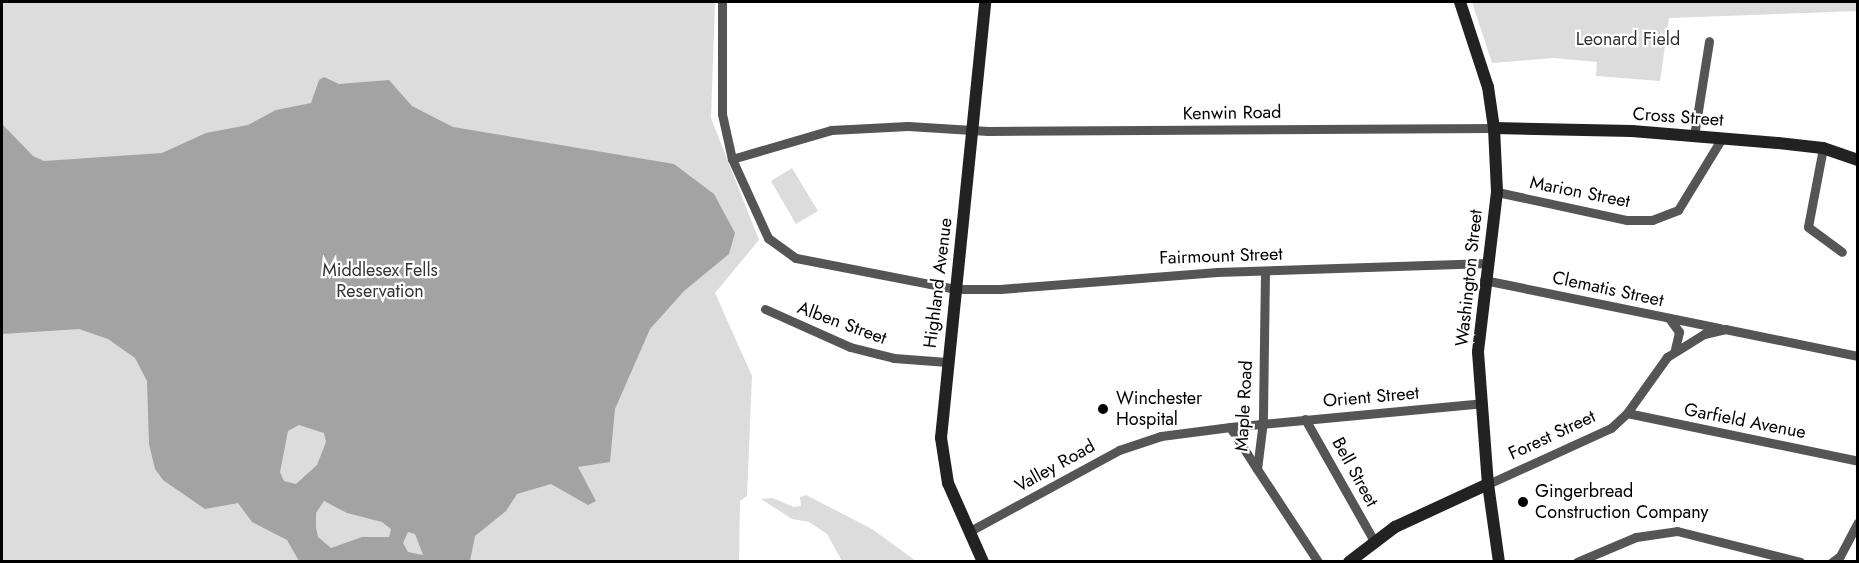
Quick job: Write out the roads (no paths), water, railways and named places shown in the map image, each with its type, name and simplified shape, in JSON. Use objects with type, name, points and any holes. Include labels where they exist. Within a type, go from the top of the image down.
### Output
[{"type":"main road","name":"Highland Avenue","points":[[983,561],[948,483],[943,459],[946,362],[985,2]]},
{"type":"main road","name":"Washington Street","points":[[1460,2],[1488,87],[1494,128],[1497,192],[1484,280],[1478,352],[1488,484],[1499,561]]},
{"type":"main road","name":"Cross Street","points":[[1494,128],[1722,138],[1823,148],[1857,160]]},
{"type":"main road","name":"Forest Street","points":[[1349,561],[1374,541],[1432,507],[1488,484]]},
{"type":"street","points":[[722,2],[722,114],[732,159]]},
{"type":"street","points":[[1694,136],[1709,41]]},
{"type":"street","name":"Kenwin Road","points":[[732,159],[831,130],[908,126],[972,130],[1494,128]]},
{"type":"street","name":"Marion Street","points":[[1497,192],[1627,220],[1652,220],[1678,210],[1722,138]]},
{"type":"street","points":[[1823,148],[1808,227],[1842,252]]},
{"type":"street","name":"Fairmount Street","points":[[732,159],[756,218],[774,246],[796,258],[955,289],[1264,271],[1488,263]]},
{"type":"street","name":"Maple Road","points":[[1264,271],[1263,421],[1257,469],[1318,561]]},
{"type":"street","name":"Clematis Street","points":[[1484,280],[1725,329]]},
{"type":"street","name":"Alben Street","points":[[765,309],[850,347],[894,358],[946,362]]},
{"type":"street","points":[[1670,318],[1679,332],[1675,350]]},
{"type":"street","name":"Forest Street","points":[[1488,484],[1588,440],[1627,413],[1675,350],[1697,337],[1725,329],[1857,356]]},
{"type":"street","name":"Orient Street","points":[[1263,421],[1482,403]]},
{"type":"street","name":"Garfield Avenue","points":[[1627,413],[1857,461]]},
{"type":"street","name":"Bell Street","points":[[1305,419],[1374,541]]},
{"type":"street","name":"Valley Road","points":[[970,531],[1136,442],[1263,421]]},
{"type":"street","points":[[1230,427],[1257,469]]},
{"type":"street","points":[[1832,561],[1840,556],[1857,522]]},
{"type":"street","points":[[1577,561],[1658,532],[1692,533],[1800,561]]},
{"type":"street","points":[[1758,561],[1760,551]]},
{"type":"place","name":"Winchester Hospital","points":[[1103,409]]},
{"type":"place","name":"Gingerbread Construction Company","points":[[1523,502]]},
{"type":"park label","name":"Leonard Field","points":[[1628,39]]},
{"type":"park label","name":"Middlesex Fells Reservation","points":[[380,281]]}]
